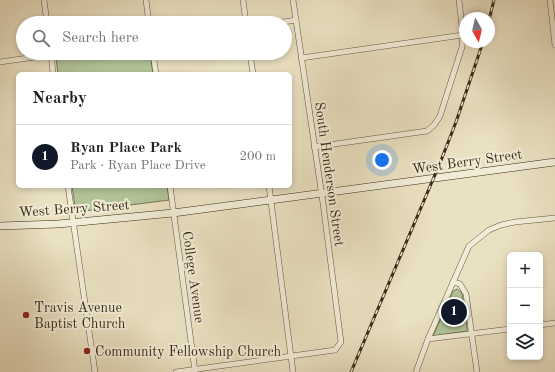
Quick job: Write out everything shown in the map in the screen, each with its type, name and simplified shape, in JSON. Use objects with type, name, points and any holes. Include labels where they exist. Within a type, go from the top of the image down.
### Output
[{"type":"main road","name":"West Berry Street","points":[[0,226],[40,226],[173,213],[555,162]]},
{"type":"street","points":[[44,0],[46,16]]},
{"type":"street","points":[[146,0],[148,16]]},
{"type":"street","points":[[242,0],[245,16]]},
{"type":"street","name":"South Henderson Street","points":[[291,356],[335,350],[340,342],[321,194],[293,0]]},
{"type":"street","points":[[459,0],[460,12]]},
{"type":"street","points":[[550,0],[555,45]]},
{"type":"street","points":[[292,21],[296,20]]},
{"type":"street","points":[[302,58],[459,36]]},
{"type":"street","points":[[314,147],[427,131],[434,125],[440,116],[462,48]]},
{"type":"street","points":[[0,62],[16,59]]},
{"type":"street","points":[[52,60],[53,72]]},
{"type":"street","points":[[154,60],[156,72]]},
{"type":"street","points":[[251,60],[253,72]]},
{"type":"street","points":[[68,188],[95,372]]},
{"type":"street","name":"College Avenue","points":[[170,188],[195,371]]},
{"type":"street","points":[[269,188],[293,372]]},
{"type":"street","points":[[416,372],[428,339],[469,246],[489,230],[515,222],[555,218]]},
{"type":"street","points":[[453,282],[460,284],[466,294],[477,372]]},
{"type":"street","points":[[543,325],[555,323]]},
{"type":"street","points":[[428,339],[507,329]]},
{"type":"street","points":[[176,372],[195,371],[291,356]]},
{"type":"green space","points":[[56,60],[151,60],[153,72],[58,72]]},
{"type":"green space","points":[[72,188],[167,188],[169,200],[76,212]]},
{"type":"green space","points":[[457,289],[462,293],[467,331],[433,336],[453,291]]},
{"type":"railway","points":[[491,12],[494,0]]},
{"type":"railway","points":[[351,372],[440,163],[456,122],[481,48]]},
{"type":"place","name":"Ryan Place Park","points":[[454,312]]},
{"type":"place","name":"Travis Avenue Baptist Church","points":[[26,315]]},
{"type":"place","name":"Community Fellowship Church","points":[[87,351]]}]
